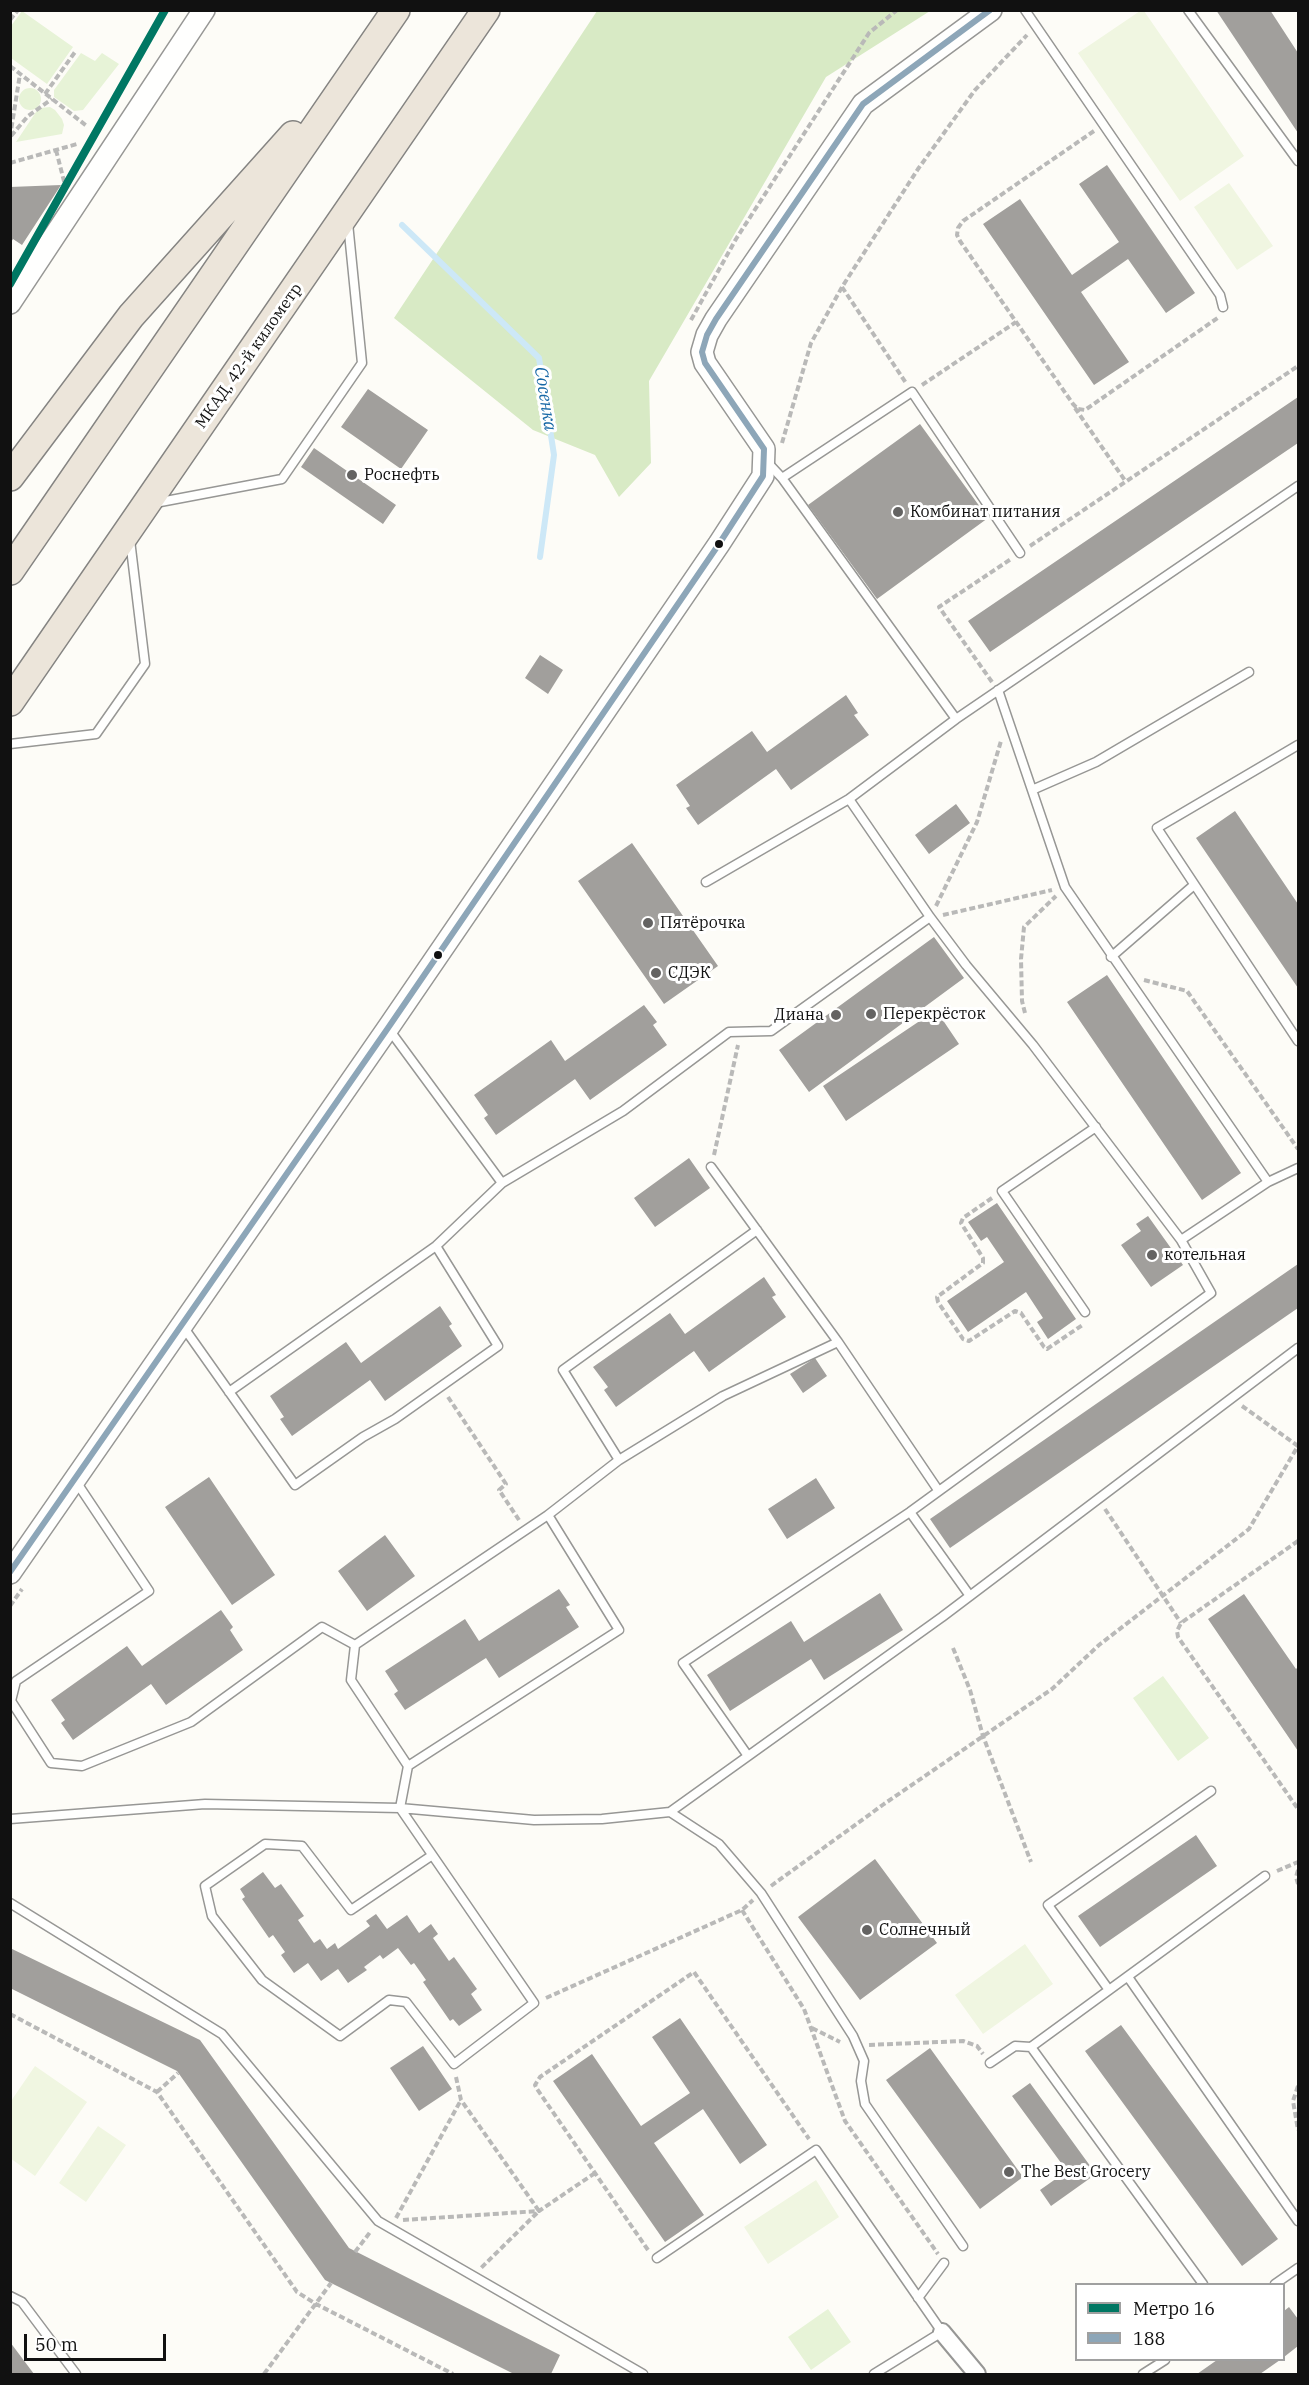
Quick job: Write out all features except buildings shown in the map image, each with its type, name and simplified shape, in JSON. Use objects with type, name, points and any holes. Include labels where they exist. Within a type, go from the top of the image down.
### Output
[{"type":"highway","points":[[10,571],[396,10]]},
{"type":"highway","name":"МКАД, 42-й километр","points":[[10,702],[348,214],[486,10]]},
{"type":"highway","points":[[10,477],[131,315],[366,54]]},
{"type":"street","points":[[10,303],[204,10]]},
{"type":"street","points":[[10,1573],[388,1028],[719,544],[763,476],[764,448],[705,363],[702,352],[707,335],[863,104],[991,10]]},
{"type":"street","points":[[942,2332],[977,2374]]},
{"type":"lane","points":[[1025,10],[1220,295],[1223,308]]},
{"type":"lane","points":[[1188,10],[1299,161]]},
{"type":"lane","points":[[146,505],[282,479],[362,363],[348,214]]},
{"type":"lane","points":[[782,478],[912,392],[1020,553]]},
{"type":"lane","points":[[765,461],[782,478],[956,719]]},
{"type":"lane","points":[[706,882],[849,799],[956,719],[1299,486]]},
{"type":"lane","points":[[10,744],[96,734],[145,664],[129,530]]},
{"type":"lane","points":[[1032,790],[1096,762],[1249,672]]},
{"type":"lane","points":[[998,690],[1065,887],[1268,1182]]},
{"type":"lane","points":[[1299,745],[1157,828],[1299,1041]]},
{"type":"lane","points":[[748,1756],[684,1663],[910,1512],[1211,1293],[1181,1240],[1033,1045],[930,917],[849,799]]},
{"type":"lane","points":[[1112,957],[1194,885]]},
{"type":"lane","points":[[229,1392],[436,1246],[502,1183],[623,1111],[729,1032],[771,1031],[930,917]]},
{"type":"lane","points":[[388,1028],[502,1183]]},
{"type":"lane","points":[[1085,1312],[1002,1191],[1096,1127]]},
{"type":"lane","points":[[711,1167],[838,1342],[938,1490]]},
{"type":"lane","points":[[1181,1240],[1268,1182],[1299,1168]]},
{"type":"lane","points":[[620,1460],[562,1370],[757,1230]]},
{"type":"lane","points":[[182,1324],[295,1485],[363,1437],[395,1419],[498,1346],[436,1246]]},
{"type":"lane","points":[[431,1856],[351,1910],[302,1846],[265,1844],[205,1886],[212,1916],[262,1980],[339,2036],[389,2000],[406,2002],[454,2064],[534,2003],[400,1808],[408,1766],[351,1680],[355,1645],[548,1515],[620,1460],[723,1396],[838,1342]]},
{"type":"lane","points":[[10,1819],[205,1804],[400,1808],[534,1820],[603,1820],[670,1812],[970,1596],[1299,1348]]},
{"type":"lane","points":[[75,1480],[149,1592],[16,1681],[11,1701],[51,1763],[82,1766],[191,1722],[322,1627],[355,1645]]},
{"type":"lane","points":[[910,1512],[970,1596]]},
{"type":"lane","points":[[408,1766],[619,1630],[548,1515]]},
{"type":"lane","points":[[1109,1990],[1048,1905],[1211,1791]]},
{"type":"lane","points":[[670,1812],[719,1844],[761,1893],[853,2036],[864,2061],[861,2081],[865,2104],[963,2246]]},
{"type":"lane","points":[[990,2063],[1015,2046],[1031,2048],[1265,1876]]},
{"type":"lane","points":[[10,1903],[222,2034],[378,2221],[643,2374]]},
{"type":"lane","points":[[1128,1977],[1299,2221]]},
{"type":"lane","points":[[1031,2048],[1202,2283]]},
{"type":"lane","points":[[657,2258],[816,2150],[942,2332],[874,2374]]},
{"type":"lane","points":[[918,2298],[944,2263]]},
{"type":"lane","points":[[1276,2283],[1299,2268]]},
{"type":"lane","points":[[10,2296],[22,2302],[76,2374]]},
{"type":"lane","points":[[1143,2374],[1163,2361]]},
{"type":"path","points":[[10,20],[18,10]]},
{"type":"path","points":[[689,325],[736,239],[856,52],[869,33],[897,10]]},
{"type":"path","points":[[45,94],[75,52]]},
{"type":"path","points":[[10,66],[88,127]]},
{"type":"path","points":[[11,137],[20,74]]},
{"type":"path","points":[[11,137],[28,116],[52,99]]},
{"type":"path","points":[[1102,125],[963,221],[958,228],[957,235],[1126,482]]},
{"type":"path","points":[[10,163],[77,144]]},
{"type":"path","points":[[57,150],[65,185],[60,194]]},
{"type":"path","points":[[842,287],[912,392],[1016,322]]},
{"type":"path","points":[[1072,404],[1078,409],[1085,410],[1219,317],[1223,308]]},
{"type":"path","points":[[998,690],[939,607],[1299,366]]},
{"type":"path","points":[[930,917],[977,822],[1008,719]]},
{"type":"path","points":[[930,917],[1065,887]]},
{"type":"path","points":[[1033,1045],[1022,1001],[1021,959],[1024,927],[1065,887]]},
{"type":"path","points":[[1123,974],[1187,991],[1299,1149]]},
{"type":"path","points":[[711,1167],[739,1043]]},
{"type":"path","points":[[1002,1191],[962,1220],[962,1227],[984,1261],[937,1296],[938,1302],[957,1330],[966,1341],[969,1341],[1011,1312],[1018,1311],[1047,1349],[1084,1324],[1087,1320],[1085,1312]]},
{"type":"path","points":[[440,1386],[506,1484],[499,1490],[526,1530]]},
{"type":"path","points":[[534,2003],[742,1910],[761,1893],[884,1804],[1052,1689],[1099,1645],[1249,1529],[1299,1446],[1231,1398]]},
{"type":"path","points":[[1098,1498],[1181,1623]]},
{"type":"path","points":[[1299,1541],[1181,1623],[1177,1631],[1299,1809]]},
{"type":"path","points":[[953,1648],[970,1690],[983,1736],[1032,1862]]},
{"type":"path","points":[[1265,1876],[1299,1862]]},
{"type":"path","points":[[1299,1870],[1296,1877],[1299,1884]]},
{"type":"path","points":[[742,1910],[804,2009],[845,2121],[944,2263]]},
{"type":"path","points":[[657,2258],[651,2255],[537,2089],[537,2080],[692,1972],[816,2150]]},
{"type":"path","points":[[10,2014],[157,2092],[297,2292],[453,2374]]},
{"type":"path","points":[[811,2028],[853,2049],[867,2045],[963,2041],[977,2046],[990,2063]]},
{"type":"path","points":[[454,2064],[461,2100],[540,2211]]},
{"type":"path","points":[[157,2092],[178,2073]]},
{"type":"path","points":[[1299,2086],[1293,2101],[1299,2130]]},
{"type":"path","points":[[395,2220],[461,2100]]},
{"type":"path","points":[[473,2276],[540,2211],[595,2173]]},
{"type":"path","points":[[355,2252],[378,2221],[540,2211]]},
{"type":"path","points":[[264,2374],[332,2283]]},
{"type":"green space","points":[[22,11],[73,47],[47,84],[11,58],[11,26]]},
{"type":"green space","points":[[597,11],[930,11],[826,77],[649,381],[651,463],[619,497],[595,455],[533,430],[394,318]]},
{"type":"green space","points":[[1140,11],[1144,11],[1244,156],[1180,201],[1078,53]]},
{"type":"green space","points":[[81,53],[95,61],[102,53],[119,64],[83,110],[74,111],[54,97],[54,90]]},
{"type":"green space","points":[[30,88],[38,91],[41,99],[38,107],[30,110],[22,107],[19,99],[22,91]]},
{"type":"green space","points":[[50,107],[62,119],[64,125],[62,134],[16,142],[36,112],[41,108]]},
{"type":"green space","points":[[1229,183],[1273,246],[1237,270],[1194,207]]},
{"type":"green space","points":[[1163,1676],[1209,1738],[1178,1761],[1133,1698]]},
{"type":"green space","points":[[1025,1944],[1053,1984],[983,2034],[955,1995]]},
{"type":"green space","points":[[35,2066],[87,2102],[35,2176],[10,2158],[11,2101]]},
{"type":"green space","points":[[98,2126],[126,2145],[86,2202],[59,2183]]},
{"type":"green space","points":[[816,2180],[839,2217],[768,2264],[744,2227]]},
{"type":"green space","points":[[828,2309],[851,2342],[811,2370],[788,2337]]},
{"type":"waterway","name":"Сосенка","points":[[402,225],[539,358],[554,455],[540,557]]},
{"type":"metro line","name":"16","points":[[10,284],[165,10]]},
{"type":"transit line","name":"188","points":[[10,1572],[388,1028],[719,544],[763,476],[764,449],[705,363],[702,352],[707,335],[716,319],[863,104],[990,10]]},
{"type":"place","name":"Роснефть","points":[[352,475]]},
{"type":"place","name":"Комбинат питания","points":[[898,512]]},
{"type":"place","name":"Пятёрочка","points":[[648,923]]},
{"type":"place","name":"СДЭК","points":[[656,973]]},
{"type":"place","name":"Перекрёсток","points":[[871,1014]]},
{"type":"place","name":"Диана","points":[[836,1015]]},
{"type":"place","name":"котельная","points":[[1152,1255]]},
{"type":"place","name":"Солнечный","points":[[867,1930]]},
{"type":"place","name":"The Best Grocery","points":[[1009,2172]]}]
